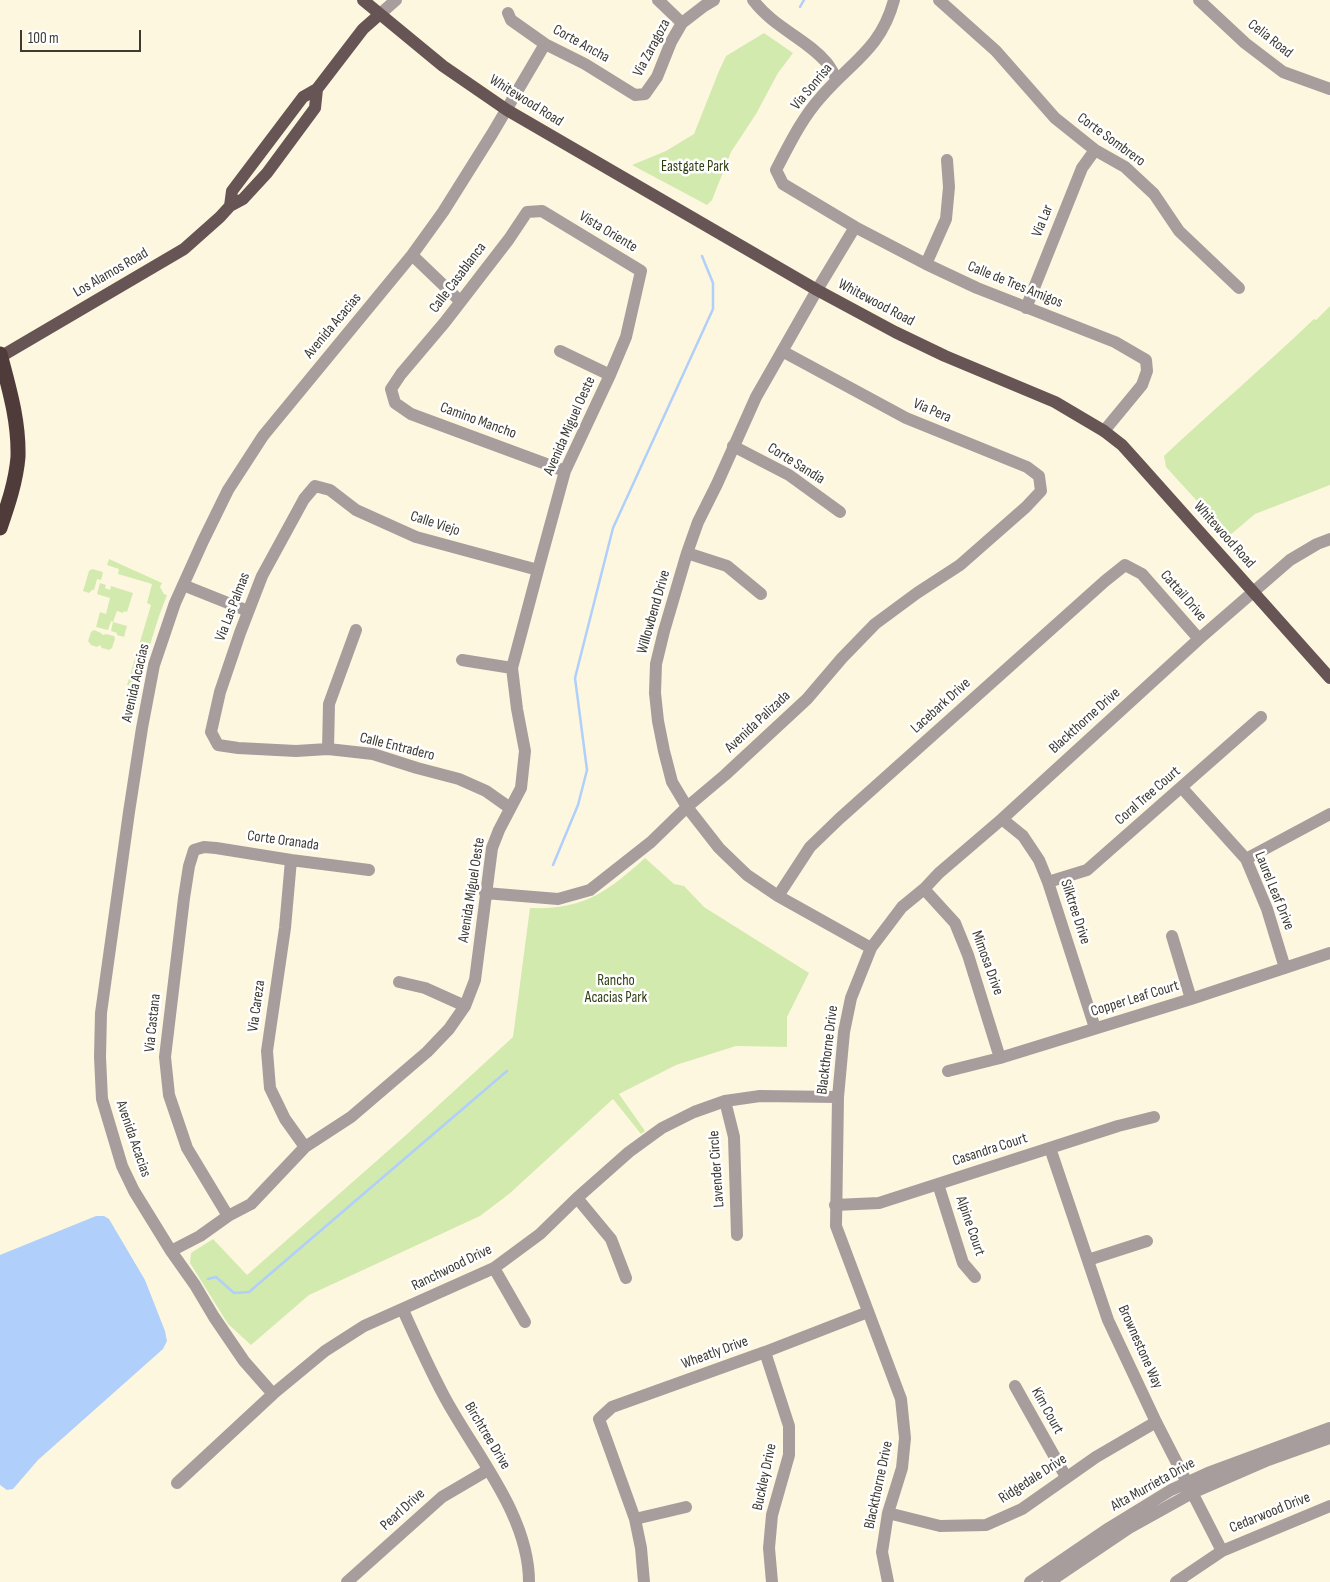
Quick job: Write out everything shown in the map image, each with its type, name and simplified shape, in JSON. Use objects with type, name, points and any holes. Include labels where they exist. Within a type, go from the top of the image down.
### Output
[{"type":"highway","points":[[0,356],[16,418],[18,456],[14,480],[0,528]]},
{"type":"main road","name":"Whitewood Road","points":[[363,0],[443,66],[507,110],[816,290],[894,332],[1055,402],[1104,430],[1140,464],[1330,678]]},
{"type":"main road","name":"Los Alamos Road","points":[[0,356],[184,249],[220,217],[230,206],[232,191],[302,97],[317,90],[363,29],[380,14]]},
{"type":"street","name":"Los Alamos Road","points":[[380,14],[396,0]]},
{"type":"street","points":[[658,0],[682,23]]},
{"type":"street","name":"Via Zaragoza","points":[[645,94],[657,77],[671,42],[682,23],[714,0]]},
{"type":"street","points":[[753,0],[776,24],[807,46],[826,63],[837,80]]},
{"type":"street","name":"Via Sonrisa","points":[[800,193],[783,184],[776,170],[791,141],[820,98],[873,44],[885,26],[894,0]]},
{"type":"street","name":"Corte Sombrero","points":[[939,0],[996,51],[1055,118],[1095,150],[1125,167],[1154,194],[1179,231],[1239,288]]},
{"type":"street","name":"Celia Road","points":[[1199,0],[1245,43],[1283,72],[1330,88]]},
{"type":"street","name":"Corte Ancha","points":[[508,13],[511,20],[545,44],[585,64],[635,95],[645,94]]},
{"type":"street","name":"Avenida Acacias","points":[[273,1394],[244,1361],[171,1251],[134,1191],[122,1166],[102,1100],[100,1057],[101,1013],[106,964],[142,728],[154,665],[175,602],[228,490],[263,436],[412,255],[443,212],[507,110],[545,44]]},
{"type":"street","name":"Via Lar","points":[[1026,308],[1082,168],[1095,150]]},
{"type":"street","points":[[926,264],[946,219],[949,187],[947,160]]},
{"type":"street","name":"Calle de Tres Amigos","points":[[800,193],[855,226],[926,264],[977,288],[1114,342],[1146,360],[1147,371],[1142,385],[1104,430]]},
{"type":"street","name":"Calle Casablanca","points":[[391,389],[509,239],[527,212],[542,211],[558,222]]},
{"type":"street","name":"Vista Oriente","points":[[558,222],[641,270]]},
{"type":"street","name":"Willowbend Drive","points":[[855,226],[816,290],[756,397],[698,522],[687,553],[656,664],[655,693],[661,736],[672,782],[687,807],[718,848],[747,875],[778,896],[872,948]]},
{"type":"street","points":[[412,255],[460,301]]},
{"type":"street","name":"Avenida Miguel Oeste","points":[[171,1251],[200,1236],[228,1216],[251,1204],[305,1147],[351,1117],[426,1052],[449,1029],[465,1006],[475,980],[492,848],[499,830],[521,788],[525,751],[512,668],[565,471],[626,337],[641,270]]},
{"type":"street","points":[[560,351],[610,375]]},
{"type":"street","name":"Via Pera","points":[[782,351],[906,418],[1027,467],[1039,476],[1041,491],[1026,507]]},
{"type":"street","name":"Camino Mancho","points":[[391,389],[395,403],[411,414],[565,471]]},
{"type":"street","name":"Corte Sandia","points":[[733,446],[789,475],[840,512]]},
{"type":"street","name":"Via Las Palmas","points":[[238,748],[218,745],[211,732],[220,692],[248,611],[262,576],[304,499],[315,486],[330,490]]},
{"type":"street","name":"Calle Viejo","points":[[330,490],[356,510],[416,537],[538,570]]},
{"type":"street","name":"Avenida Palizada","points":[[485,893],[558,898],[590,890],[652,842],[687,807],[725,775],[806,700],[842,658],[875,624],[917,593],[960,565],[1026,507]]},
{"type":"street","name":"Blackthorne Drive","points":[[888,1582],[882,1552],[888,1513],[902,1468],[905,1438],[901,1399],[836,1226],[835,1205],[838,1097],[844,1032],[851,998],[872,948],[902,907],[1002,819],[1199,639],[1290,560],[1317,544],[1330,539]]},
{"type":"street","points":[[687,553],[727,566],[761,594]]},
{"type":"street","name":"Lacebark Drive","points":[[778,896],[810,847],[1105,581],[1126,565],[1142,574]]},
{"type":"street","name":"Cattail Drive","points":[[1142,574],[1199,639]]},
{"type":"street","points":[[183,585],[248,611]]},
{"type":"street","points":[[328,749],[329,704],[356,630]]},
{"type":"street","points":[[462,660],[512,668]]},
{"type":"street","name":"Coral Tree Court","points":[[1048,882],[1087,870],[1261,717]]},
{"type":"street","name":"Calle Entradero","points":[[238,748],[296,751],[328,749],[373,754],[459,779],[486,791],[510,808]]},
{"type":"street","name":"Laurel Leaf Drive","points":[[1182,788],[1246,858],[1267,909],[1285,968]]},
{"type":"street","points":[[1246,858],[1330,814]]},
{"type":"street","name":"Silktree Drive","points":[[1002,819],[1023,836],[1039,860],[1048,882],[1095,1028]]},
{"type":"street","name":"Corte Oranada","points":[[194,850],[204,846],[368,870]]},
{"type":"street","name":"Via Castana","points":[[194,850],[189,866],[184,898],[165,1057],[169,1095],[188,1148],[228,1216]]},
{"type":"street","name":"Via Careza","points":[[291,860],[285,928],[268,1051],[270,1088],[285,1118],[305,1147]]},
{"type":"street","name":"Mimosa Drive","points":[[924,889],[955,924],[968,955],[1000,1058]]},
{"type":"street","points":[[1172,936],[1191,1000]]},
{"type":"street","name":"Copper Leaf Court","points":[[948,1071],[1000,1058],[1191,1000],[1330,953]]},
{"type":"street","points":[[398,982],[425,988],[465,1006]]},
{"type":"street","name":"Ranchwood Drive","points":[[178,1483],[273,1394],[325,1351],[364,1326],[494,1268],[540,1234],[629,1152],[662,1128],[694,1112],[725,1101],[760,1096],[838,1097]]},
{"type":"street","name":"Lavender Circle","points":[[725,1101],[734,1136],[737,1235]]},
{"type":"street","name":"Casandra Court","points":[[835,1205],[879,1202],[1118,1126],[1154,1117]]},
{"type":"street","name":"Brownestone Way","points":[[1050,1148],[1108,1320],[1156,1422],[1222,1551]]},
{"type":"street","name":"Alpine Court","points":[[938,1184],[963,1263],[975,1277]]},
{"type":"street","points":[[577,1198],[611,1239],[626,1278]]},
{"type":"street","points":[[1088,1260],[1147,1241]]},
{"type":"street","points":[[494,1268],[525,1322]]},
{"type":"street","name":"Birchtree Drive","points":[[403,1310],[444,1396],[505,1497],[522,1535],[529,1566],[529,1582]]},
{"type":"street","name":"Wheatly Drive","points":[[635,1519],[599,1420],[612,1407],[765,1352],[868,1312]]},
{"type":"street","name":"Buckley Drive","points":[[765,1352],[790,1426],[789,1455],[772,1516],[769,1548],[772,1582]]},
{"type":"street","name":"Kim Court","points":[[1015,1386],[1066,1477]]},
{"type":"street","name":"Ridgedale Drive","points":[[888,1513],[940,1526],[986,1525],[1022,1509],[1096,1457],[1156,1422]]},
{"type":"street","name":"Alta Murrieta Drive","points":[[1049,1582],[1208,1473],[1330,1428]]},
{"type":"street","name":"Alta Murrieta Drive","points":[[1030,1582],[1109,1528],[1171,1490],[1189,1487],[1330,1438]]},
{"type":"street","name":"Pearl Drive","points":[[347,1582],[442,1497],[488,1470]]},
{"type":"street","name":"Cedarwood Drive","points":[[1176,1582],[1222,1551],[1330,1506]]},
{"type":"street","points":[[644,1582],[641,1548],[635,1519],[686,1507]]},
{"type":"green space","name":"Eastgate Park","points":[[764,33],[793,53],[778,73],[756,114],[731,152],[712,200],[707,205],[632,165],[666,151],[694,134],[726,56]]},
{"type":"green space","points":[[1330,306],[1330,485],[1255,514],[1229,536],[1166,467],[1164,456]]},
{"type":"green space","points":[[109,559],[162,583],[160,587],[164,594],[167,595],[138,683],[135,682],[134,685],[127,685],[151,605],[147,603],[152,584],[118,574],[119,569],[107,565]]},
{"type":"green space","points":[[92,569],[103,572],[101,580],[97,579],[94,590],[89,593],[83,591],[89,571]]},
{"type":"green space","points":[[100,583],[106,585],[105,588],[110,590],[111,586],[133,593],[127,612],[117,611],[108,630],[96,627],[100,612],[106,614],[110,598],[97,594]]},
{"type":"green space","points":[[113,622],[127,626],[124,637],[111,631]]},
{"type":"green space","points":[[94,630],[103,635],[114,636],[112,648],[109,650],[102,648],[100,645],[97,647],[91,645],[88,641],[91,632]]},
{"type":"green space","name":"Rancho Acacias Park","points":[[645,858],[674,884],[684,886],[704,907],[809,973],[787,1017],[787,1047],[736,1046],[676,1065],[619,1094],[645,1131],[641,1134],[613,1099],[509,1194],[480,1216],[309,1295],[251,1345],[228,1324],[190,1263],[191,1253],[213,1239],[247,1275],[406,1135],[513,1037],[530,908],[565,906],[594,896],[619,880]]},
{"type":"water","points":[[96,1216],[104,1216],[109,1219],[145,1280],[165,1331],[167,1341],[163,1349],[38,1460],[13,1489],[7,1490],[0,1485],[0,1255]]},
{"type":"waterway","points":[[800,7],[804,0]]},
{"type":"waterway","points":[[553,865],[578,805],[587,770],[575,678],[613,528],[713,309],[713,283],[702,256]]},
{"type":"waterway","points":[[208,1279],[216,1277],[234,1293],[249,1292],[507,1071]]}]
